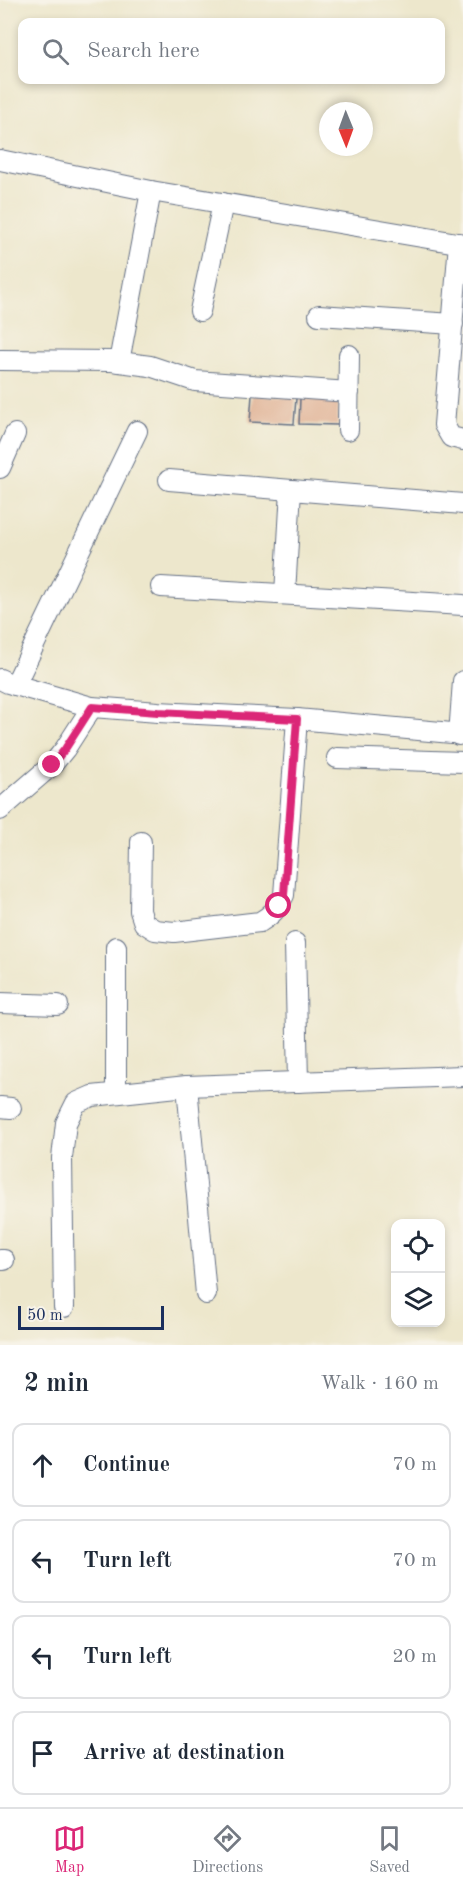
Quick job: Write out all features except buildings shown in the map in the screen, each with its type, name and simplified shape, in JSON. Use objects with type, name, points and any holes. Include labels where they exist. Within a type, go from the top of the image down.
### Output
[{"type":"street","points":[[0,160],[152,191],[461,243],[444,425],[451,437],[463,441]]},
{"type":"street","points":[[119,362],[152,191]]},
{"type":"street","points":[[200,311],[223,203]]},
{"type":"street","points":[[319,315],[453,324]]},
{"type":"street","points":[[348,430],[349,355]]},
{"type":"street","points":[[0,360],[119,362],[150,366],[195,381],[349,392]]},
{"type":"street","points":[[137,431],[8,682],[92,707],[297,719],[461,734],[463,681]]},
{"type":"street","points":[[0,468],[15,434]]},
{"type":"street","points":[[169,480],[463,504]]},
{"type":"street","points":[[285,594],[291,490]]},
{"type":"street","points":[[161,587],[463,605]]},
{"type":"street","points":[[0,810],[52,765],[92,707]]},
{"type":"street","points":[[141,842],[140,910],[144,923],[155,930],[174,932],[260,922],[272,915],[284,895],[297,719]]},
{"type":"street","points":[[337,758],[463,762]]},
{"type":"street","points":[[295,943],[298,1082]]},
{"type":"street","points":[[116,947],[116,1093]]},
{"type":"street","points":[[0,1003],[58,1005]]},
{"type":"street","points":[[64,1307],[62,1158],[66,1123],[76,1103],[92,1096],[187,1086],[463,1076]]},
{"type":"street","points":[[187,1086],[206,1294]]},
{"type":"route","points":[[52,765],[92,707],[297,719],[284,895],[279,906]]}]
